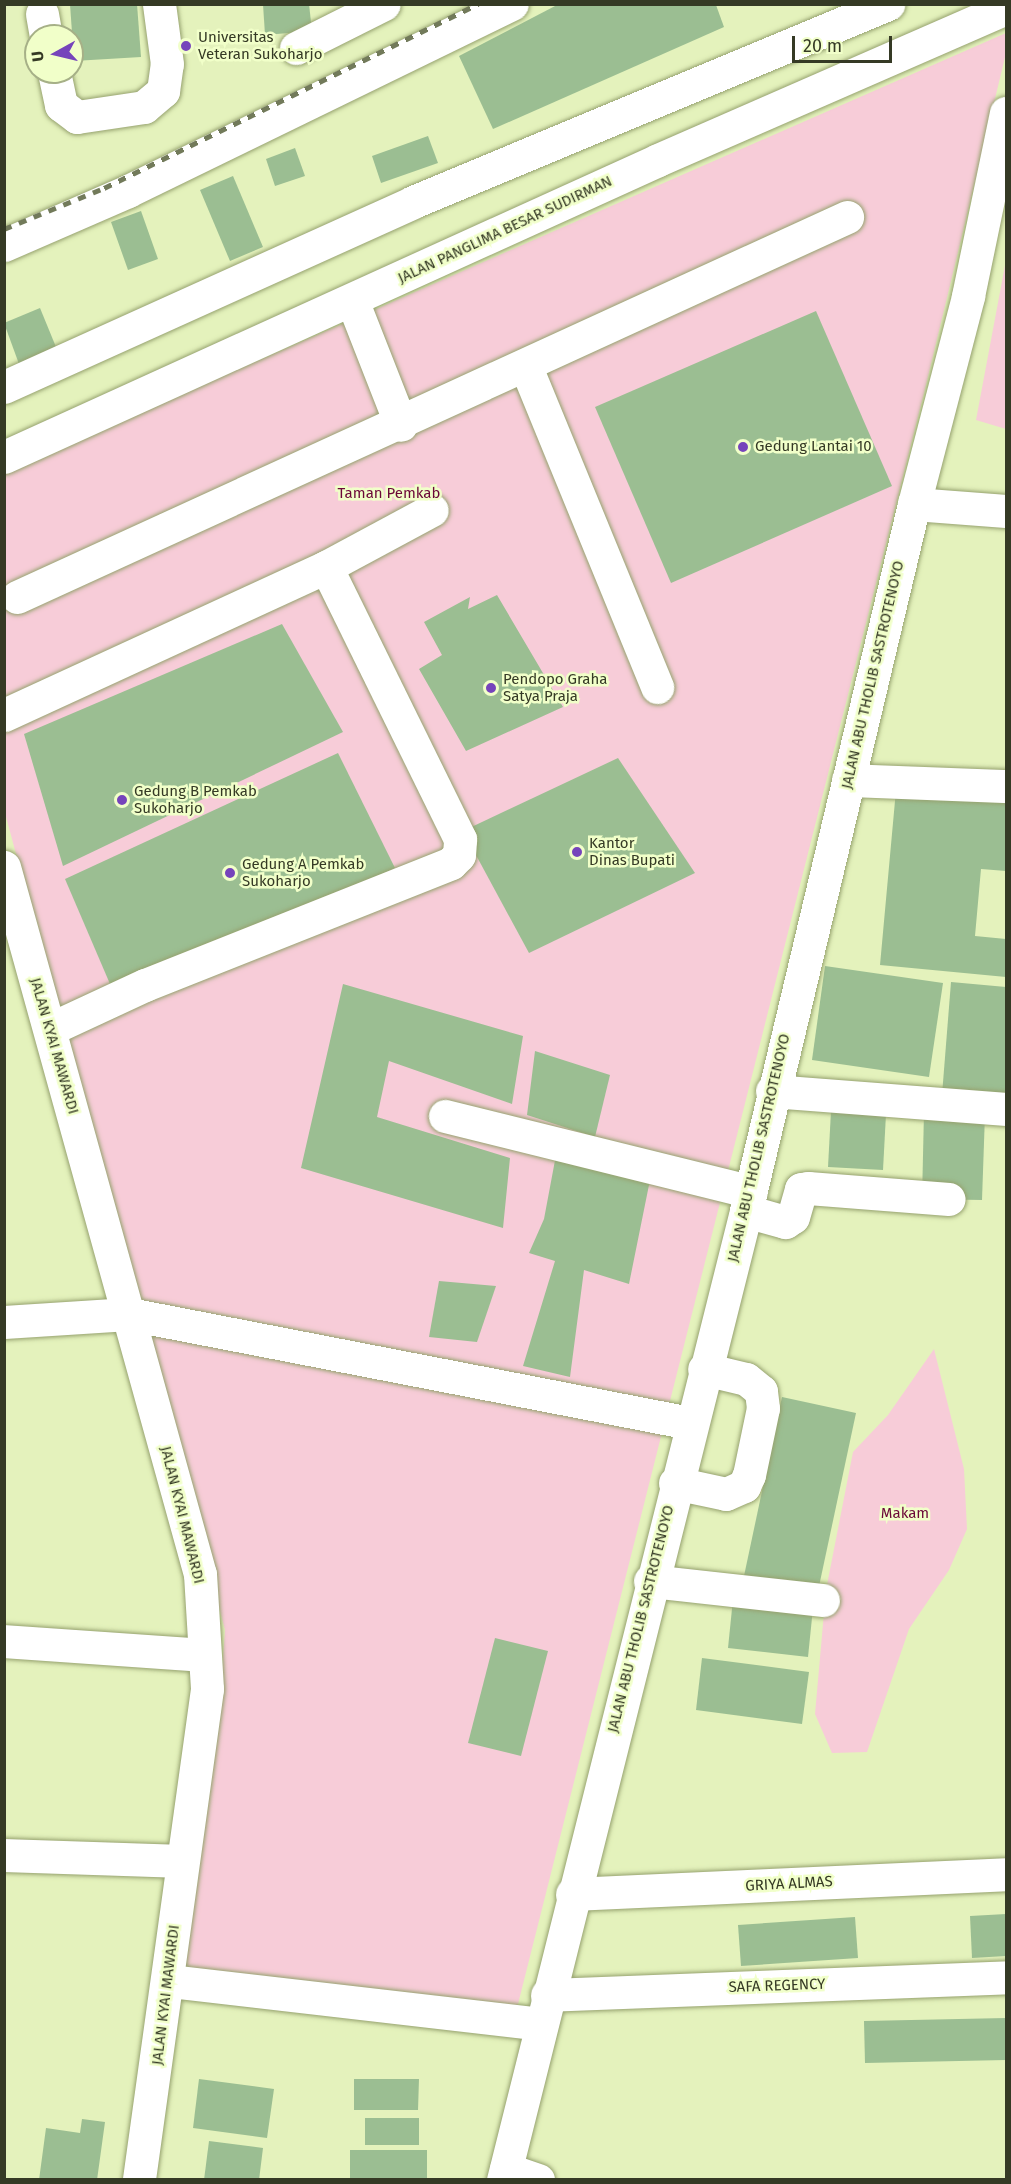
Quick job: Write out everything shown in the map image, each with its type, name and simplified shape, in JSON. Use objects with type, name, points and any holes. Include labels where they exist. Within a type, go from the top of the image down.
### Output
[{"type":"street","points":[[57,84],[61,105],[77,117],[144,106],[163,91],[167,64],[159,4]]},
{"type":"street","points":[[296,48],[384,4]]},
{"type":"street","points":[[4,245],[128,191],[512,4]]},
{"type":"street","points":[[4,387],[413,202],[888,4]]},
{"type":"street","name":"JALAN PANGLIMA BESAR SUDIRMAN","points":[[4,457],[1006,8]]},
{"type":"street","name":"JALAN ABU THOLIB SASTROTENOYO","points":[[504,2174],[650,1581],[748,1202],[772,1091],[914,504],[968,296],[1006,113]]},
{"type":"street","points":[[16,597],[401,425],[847,217]]},
{"type":"street","points":[[352,300],[401,425]]},
{"type":"street","points":[[525,367],[657,687]]},
{"type":"street","points":[[914,504],[1006,511]]},
{"type":"street","points":[[4,716],[326,567],[432,510]]},
{"type":"street","points":[[50,1029],[145,985],[451,862],[459,855],[460,839],[326,567]]},
{"type":"street","points":[[848,780],[1006,786]]},
{"type":"street","name":"JALAN KYAI MAWARDI","points":[[4,867],[200,1574],[207,1689],[182,1861],[170,1981],[139,2180]]},
{"type":"street","points":[[772,1091],[1006,1109]]},
{"type":"street","points":[[445,1116],[748,1202],[785,1222],[793,1217],[801,1189],[808,1188],[949,1199]]},
{"type":"street","points":[[4,1322],[129,1314],[690,1424]]},
{"type":"street","points":[[675,1484],[726,1494],[744,1486],[749,1475],[763,1408],[761,1390],[746,1379],[704,1369]]},
{"type":"street","points":[[650,1581],[823,1600]]},
{"type":"street","points":[[4,1641],[204,1655]]},
{"type":"street","points":[[4,1855],[182,1861]]},
{"type":"street","name":"GRIYA ALMAS","points":[[572,1894],[1006,1874]]},
{"type":"street","name":"SAFA REGENCY","points":[[170,1981],[543,2009],[1006,1977]]},
{"type":"street","points":[[504,2174],[538,2180]]},
{"type":"green space","name":"Taman Pemkab","points":[[1006,33],[1006,53],[925,389],[516,2012],[181,1973],[218,1725],[225,1630],[5,813],[4,472]]},
{"type":"green space","points":[[1006,260],[1006,429],[976,420]]},
{"type":"green space","name":"Makam","points":[[934,1349],[964,1469],[967,1529],[949,1570],[909,1629],[867,1752],[832,1753],[815,1714],[826,1590],[853,1452],[888,1415]]},
{"type":"building","points":[[70,4],[137,4],[141,57],[84,60],[84,24],[71,24]]},
{"type":"building","points":[[263,4],[309,4],[312,31],[265,35]]},
{"type":"building","points":[[557,5],[716,5],[724,27],[493,129],[459,56]]},
{"type":"building","points":[[428,136],[438,163],[381,183],[372,156]]},
{"type":"building","points":[[295,148],[305,176],[275,186],[266,159]]},
{"type":"building","points":[[233,176],[263,247],[230,261],[200,190]]},
{"type":"building","points":[[141,211],[158,259],[128,270],[111,222]]},
{"type":"building","points":[[40,308],[56,347],[19,364],[4,323]]},
{"type":"building","name":"Gedung Lantai 10","points":[[816,311],[892,486],[671,583],[595,407]]},
{"type":"building","name":"Pendopo Graha Satya Praja","points":[[497,595],[563,707],[466,751],[419,669],[442,655],[424,622],[470,597],[468,609]]},
{"type":"building","name":"Gedung B Pemkab Sukoharjo","points":[[282,624],[343,732],[63,866],[24,734]]},
{"type":"building","name":"Gedung A Pemkab Sukoharjo","points":[[338,753],[395,868],[116,998],[65,879]]},
{"type":"building","name":"Kantor Dinas Bupati","points":[[618,758],[695,873],[529,953],[463,831]]},
{"type":"building","points":[[896,790],[1006,801],[1006,871],[981,869],[975,936],[1006,939],[1006,977],[880,965]]},
{"type":"building","points":[[825,966],[943,983],[929,1077],[812,1060]]},
{"type":"building","points":[[951,982],[1006,987],[1006,1103],[942,1095]]},
{"type":"building","points":[[343,984],[523,1036],[512,1104],[389,1061],[377,1117],[510,1158],[503,1228],[301,1168]]},
{"type":"building","points":[[535,1051],[610,1075],[595,1137],[527,1115]]},
{"type":"building","points":[[831,1111],[886,1114],[883,1170],[828,1167]]},
{"type":"building","points":[[924,1112],[985,1114],[982,1200],[922,1199]]},
{"type":"building","points":[[556,1155],[650,1180],[629,1284],[584,1270],[570,1377],[523,1366],[555,1261],[529,1253],[544,1219]]},
{"type":"building","points":[[439,1281],[496,1286],[477,1342],[429,1337]]},
{"type":"building","points":[[782,1397],[856,1413],[818,1591],[744,1576]]},
{"type":"building","points":[[733,1599],[813,1608],[808,1657],[728,1648]]},
{"type":"building","points":[[495,1638],[548,1651],[521,1756],[468,1743]]},
{"type":"building","points":[[702,1658],[809,1672],[802,1724],[696,1710]]},
{"type":"building","points":[[1006,1914],[1006,1956],[972,1958],[970,1916]]},
{"type":"building","points":[[855,1917],[858,1958],[741,1966],[738,1925]]},
{"type":"building","points":[[1006,2018],[1006,2060],[865,2063],[864,2021]]},
{"type":"building","points":[[199,2079],[274,2089],[267,2138],[193,2128]]},
{"type":"building","points":[[354,2079],[419,2079],[418,2110],[354,2110]]},
{"type":"building","points":[[365,2118],[419,2118],[419,2145],[365,2145]]},
{"type":"building","points":[[82,2119],[105,2122],[97,2180],[39,2180],[46,2128],[80,2133]]},
{"type":"building","points":[[209,2141],[263,2148],[259,2180],[204,2180]]},
{"type":"building","points":[[350,2150],[427,2150],[427,2180],[350,2180]]},
{"type":"railway","points":[[4,229],[104,188],[478,4]]},
{"type":"place","name":"Universitas Veteran Sukoharjo","points":[[186,46]]},
{"type":"place","name":"Gedung Lantai 10","points":[[743,447]]},
{"type":"place","name":"Pendopo Graha Satya Praja","points":[[491,688]]},
{"type":"place","name":"Gedung B Pemkab Sukoharjo","points":[[122,800]]},
{"type":"place","name":"Kantor Dinas Bupati","points":[[577,852]]},
{"type":"place","name":"Gedung A Pemkab Sukoharjo","points":[[230,873]]}]
